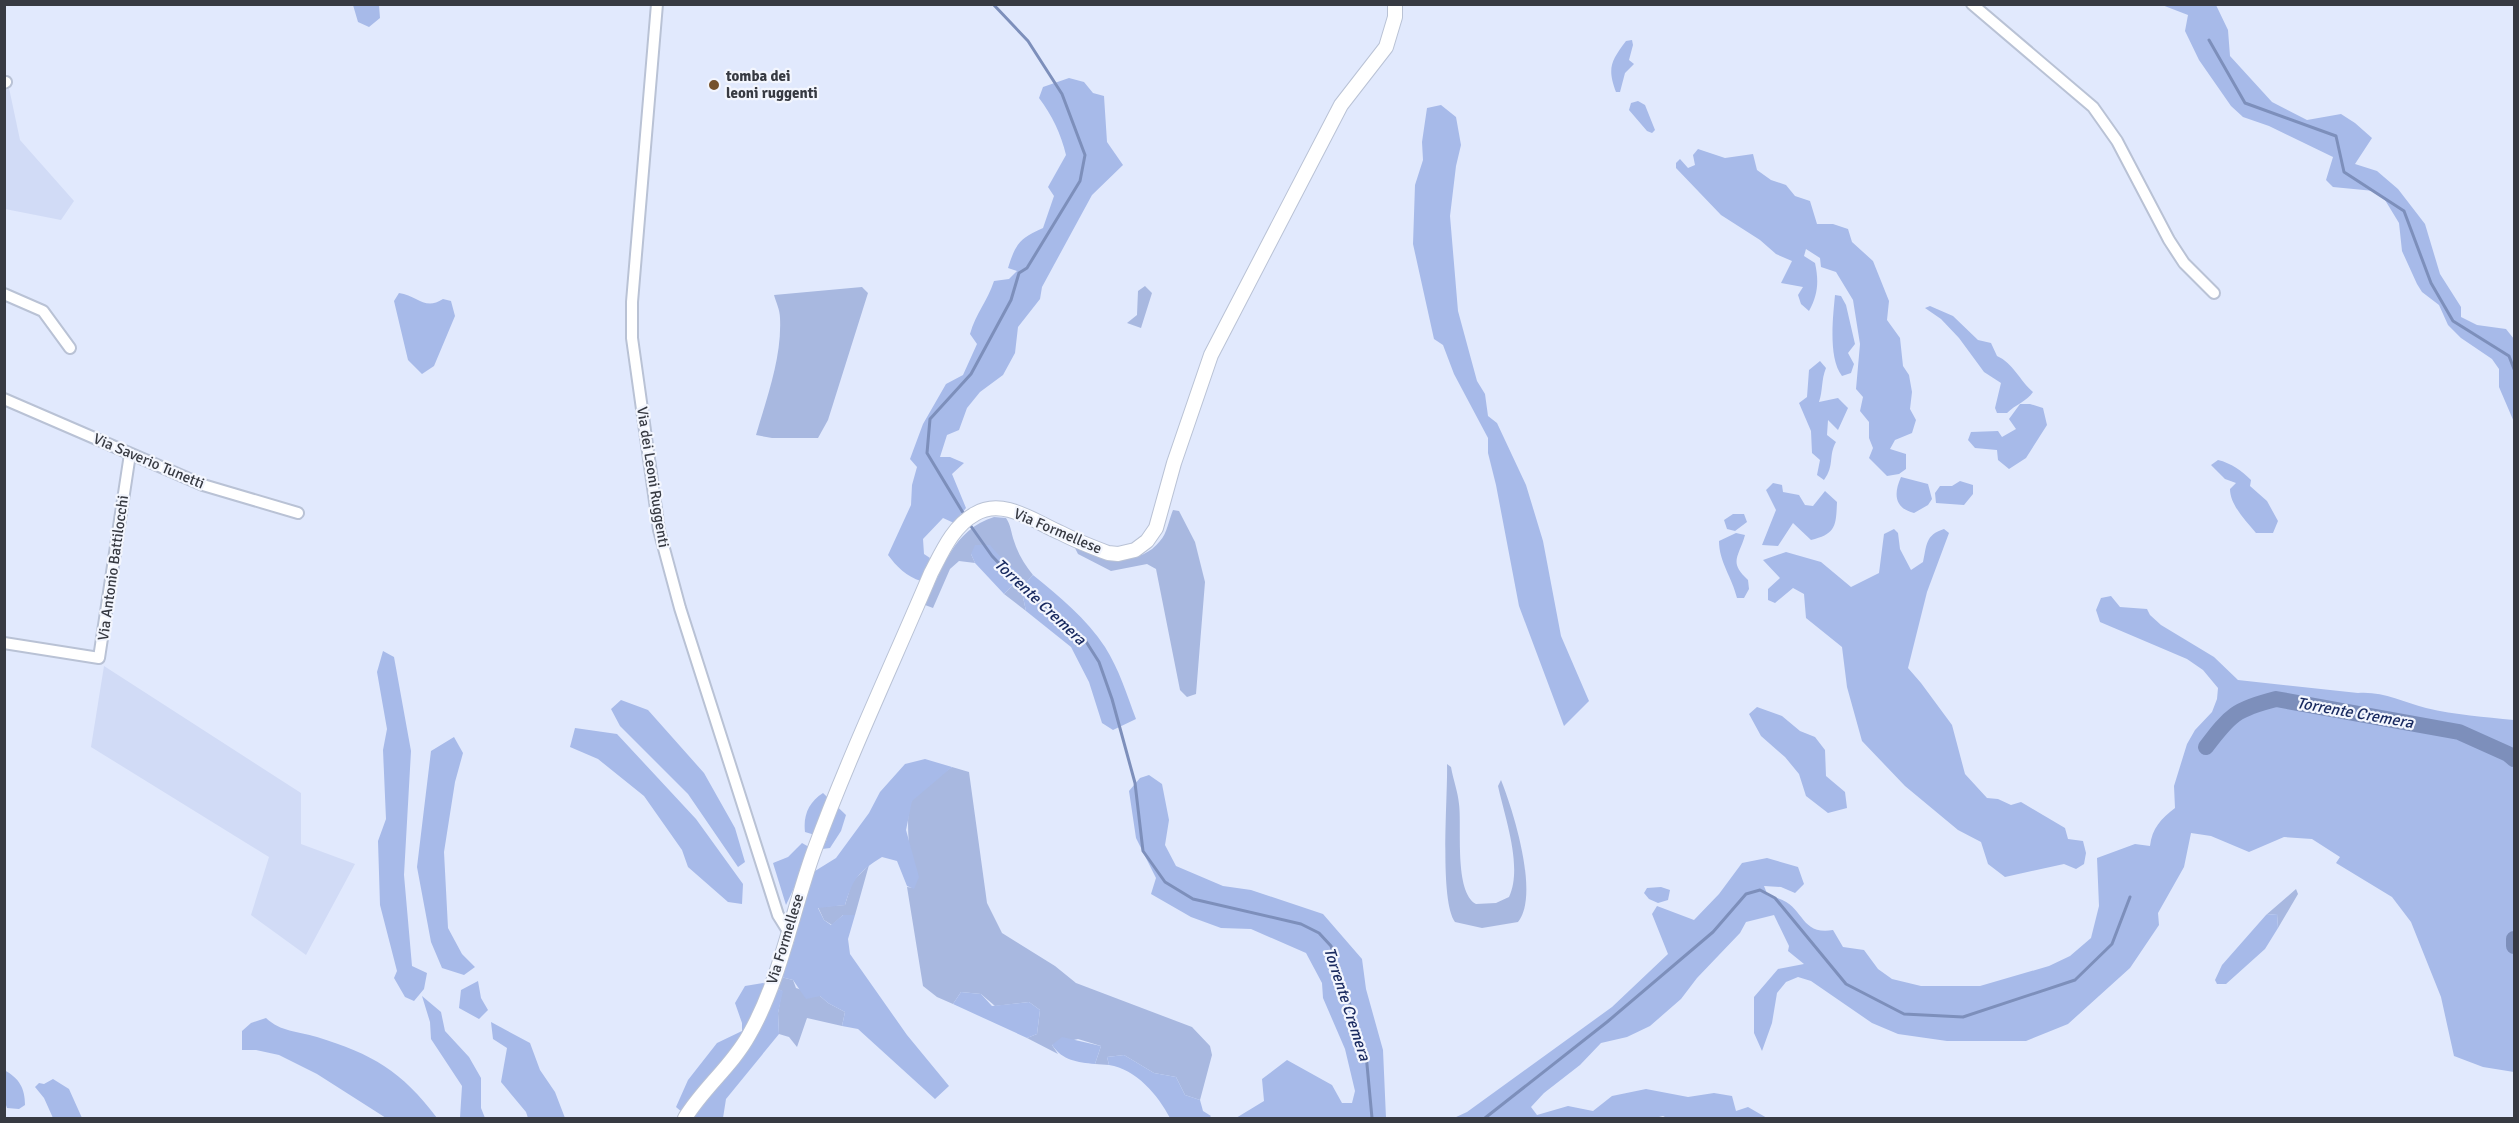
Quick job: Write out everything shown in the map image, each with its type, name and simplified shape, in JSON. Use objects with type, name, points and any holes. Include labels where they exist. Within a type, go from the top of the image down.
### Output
[{"type":"street","name":"Via dei Leoni Ruggenti","points":[[657,4],[632,338],[659,530],[680,608],[778,915],[788,932]]},
{"type":"street","name":"Via Formellese","points":[[686,1119],[695,1102],[748,1037],[765,1005],[820,837],[931,573],[955,532],[969,518],[988,509],[1014,511],[1108,553],[1118,554],[1136,550],[1152,535],[1159,521],[1174,463],[1211,355],[1336,114],[1386,47],[1395,17],[1395,4]]},
{"type":"street","points":[[1972,4],[2092,107],[2117,141],[2174,247],[2199,279],[2214,293]]},
{"type":"street","points":[[4,294],[43,311],[70,348]]},
{"type":"street","name":"Via Saverio Tunetti","points":[[4,399],[214,489],[298,513]]},
{"type":"street","name":"Via Antonio Battilocchi","points":[[4,643],[99,658],[130,454]]},
{"type":"shaded area","points":[[353,5],[379,5],[380,18],[369,27],[358,22]]},
{"type":"shaded area","points":[[2162,5],[2216,5],[2228,30],[2230,56],[2272,102],[2307,120],[2341,114],[2372,138],[2355,164],[2377,171],[2398,189],[2425,224],[2440,274],[2461,307],[2461,317],[2477,325],[2506,329],[2514,339],[2514,422],[2499,387],[2499,369],[2492,359],[2461,338],[2448,325],[2439,305],[2422,292],[2417,284],[2402,251],[2399,223],[2385,200],[2374,191],[2333,187],[2326,180],[2333,157],[2269,126],[2243,117],[2231,106],[2199,60],[2185,31],[2188,15]]},
{"type":"shaded area","points":[[1632,40],[1629,60],[1634,64],[1625,73],[1620,92],[1616,92],[1611,71],[1612,65],[1626,41]]},
{"type":"shaded area","points":[[1069,78],[1084,82],[1093,93],[1104,96],[1107,142],[1123,165],[1092,195],[1042,287],[1040,299],[1018,327],[1015,353],[1003,375],[980,392],[967,408],[959,430],[947,435],[940,457],[950,457],[964,463],[952,474],[966,508],[954,523],[943,518],[923,539],[924,554],[930,558],[921,581],[902,571],[888,555],[911,505],[912,485],[917,467],[910,459],[923,424],[946,384],[963,375],[977,344],[970,334],[994,281],[1009,279],[1017,271],[1008,268],[1016,247],[1023,239],[1043,228],[1054,196],[1048,187],[1066,155],[1056,125],[1039,98],[1043,87]]},
{"type":"shaded area","points":[[9,88],[20,140],[74,201],[61,220],[5,209],[4,92]]},
{"type":"shaded area","points":[[1638,101],[1645,105],[1655,130],[1652,133],[1647,131],[1629,110],[1631,103]]},
{"type":"shaded area","points":[[1441,105],[1456,117],[1461,145],[1450,216],[1458,311],[1477,381],[1485,394],[1488,416],[1497,423],[1526,485],[1543,541],[1561,636],[1589,701],[1564,726],[1519,606],[1488,453],[1488,438],[1454,374],[1443,345],[1434,339],[1413,244],[1415,185],[1423,160],[1422,142],[1427,108]]},
{"type":"shaded area","points":[[1698,149],[1725,158],[1753,154],[1757,170],[1771,180],[1786,185],[1795,196],[1810,201],[1817,224],[1833,224],[1848,229],[1852,242],[1873,261],[1889,301],[1887,320],[1900,338],[1903,366],[1909,375],[1912,392],[1910,409],[1916,420],[1912,433],[1895,440],[1890,449],[1906,454],[1906,469],[1899,474],[1887,476],[1869,458],[1873,448],[1869,438],[1869,422],[1860,411],[1863,397],[1856,389],[1860,344],[1853,300],[1836,272],[1821,267],[1820,258],[1806,249],[1804,256],[1815,263],[1817,276],[1816,294],[1809,311],[1801,304],[1798,295],[1803,287],[1781,283],[1792,261],[1776,254],[1760,240],[1721,215],[1676,168],[1676,163],[1680,159],[1688,168],[1695,165],[1693,155]]},
{"type":"shaded area","points":[[1145,286],[1152,293],[1141,328],[1127,323],[1137,315],[1138,291]]},
{"type":"shaded area","points":[[862,287],[868,293],[828,420],[818,438],[772,438],[756,435],[779,347],[780,315],[774,295]]},
{"type":"shaded area","points":[[399,293],[431,304],[443,299],[451,301],[455,316],[434,366],[422,374],[408,360],[394,301]]},
{"type":"shaded area","points":[[1835,295],[1841,296],[1846,305],[1855,344],[1848,353],[1854,364],[1851,373],[1842,376],[1833,348]]},
{"type":"shaded area","points":[[1930,306],[1953,316],[1978,340],[1991,343],[1997,356],[2008,363],[2033,392],[2007,413],[1997,413],[1995,408],[2001,383],[1984,372],[1959,338],[1941,319],[1925,308]]},
{"type":"shaded area","points":[[1820,361],[1826,368],[1819,402],[1838,398],[1848,408],[1838,430],[1828,420],[1827,435],[1836,442],[1824,480],[1817,475],[1820,460],[1812,453],[1811,431],[1799,403],[1807,397],[1809,370]]},
{"type":"shaded area","points":[[2020,404],[2043,408],[2047,425],[2026,458],[2009,469],[1998,460],[1997,450],[1975,448],[1968,440],[1971,432],[1998,431],[2002,437],[2016,429],[2009,419]]},
{"type":"shaded area","points":[[2218,460],[2244,473],[2251,480],[2250,486],[2267,501],[2278,521],[2273,533],[2256,533],[2243,518],[2231,495],[2230,489],[2236,483],[2225,479],[2211,465]]},
{"type":"shaded area","points":[[1901,477],[1928,484],[1932,499],[1928,505],[1914,513],[1899,504],[1897,490]]},
{"type":"shaded area","points":[[1960,481],[1973,485],[1973,494],[1964,505],[1936,503],[1935,493],[1940,486],[1952,486]]},
{"type":"shaded area","points":[[1773,483],[1782,485],[1783,492],[1799,495],[1805,505],[1813,506],[1825,491],[1837,502],[1835,523],[1830,532],[1811,540],[1793,523],[1778,546],[1762,545],[1776,510],[1766,490]]},
{"type":"shaded area","points":[[1173,510],[1179,511],[1195,542],[1205,582],[1196,694],[1187,697],[1180,690],[1156,569],[1147,564],[1111,571],[1078,554],[1075,548],[1120,558],[1141,555],[1151,550],[1162,538]]},
{"type":"shaded area","points":[[1733,514],[1744,514],[1747,522],[1735,531],[1727,529],[1724,520]]},
{"type":"shaded area","points":[[994,517],[1006,518],[1018,550],[1033,575],[1021,588],[1026,611],[1004,594],[1012,586],[1008,563],[971,554],[975,563],[959,561],[950,569],[933,608],[925,605],[950,552],[968,531]]},
{"type":"shaded area","points":[[1894,529],[1898,533],[1900,549],[1911,570],[1923,562],[1926,546],[1933,534],[1944,529],[1949,533],[1927,592],[1908,668],[1952,725],[1965,774],[1987,798],[1998,799],[2011,805],[2021,802],[2065,828],[2068,839],[2083,841],[2086,853],[2084,864],[2076,869],[2064,864],[2005,877],[1988,864],[1981,842],[1958,830],[1905,786],[1862,741],[1847,687],[1842,647],[1806,618],[1804,594],[1793,588],[1775,603],[1768,600],[1768,589],[1780,578],[1763,560],[1786,552],[1821,562],[1851,587],[1879,573],[1884,534]]},
{"type":"shaded area","points":[[1736,533],[1745,535],[1737,559],[1738,568],[1748,580],[1749,589],[1744,598],[1737,598],[1723,563],[1719,541]]},
{"type":"shaded area","points":[[975,545],[990,545],[1019,574],[1004,594],[975,563],[971,554]]},
{"type":"shaded area","points":[[1033,575],[1072,608],[1098,637],[1114,664],[1136,719],[1113,730],[1102,723],[1089,682],[1071,647],[1026,611],[1021,588]]},
{"type":"shaded area","points":[[2111,596],[2120,607],[2147,609],[2161,625],[2214,657],[2238,680],[2376,694],[2437,710],[2514,720],[2514,1072],[2483,1067],[2454,1056],[2441,997],[2411,922],[2392,897],[2336,863],[2340,857],[2312,839],[2284,837],[2249,852],[2211,836],[2191,833],[2184,867],[2158,913],[2159,925],[2130,968],[2068,1024],[2026,1041],[1947,1041],[1898,1034],[1872,1023],[1811,981],[1798,977],[1786,982],[1777,993],[1772,1023],[1762,1051],[1754,1033],[1754,997],[1778,969],[1804,964],[1788,951],[1789,946],[1774,915],[1746,922],[1740,933],[1697,978],[1681,999],[1650,1026],[1627,1037],[1601,1043],[1580,1065],[1544,1093],[1531,1107],[1537,1115],[1568,1106],[1593,1111],[1612,1096],[1646,1089],[1688,1097],[1714,1093],[1732,1096],[1736,1111],[1748,1107],[1767,1118],[1667,1118],[1663,1116],[1655,1118],[1454,1118],[1467,1112],[1612,1007],[1668,954],[1652,914],[1657,906],[1694,920],[1719,894],[1742,863],[1767,858],[1798,867],[1804,884],[1795,893],[1781,887],[1764,886],[1768,896],[1789,904],[1813,928],[1833,930],[1843,947],[1864,950],[1878,969],[1892,979],[1921,986],[1980,986],[2049,966],[2070,956],[2091,938],[2099,906],[2097,858],[2135,844],[2150,846],[2158,824],[2175,808],[2174,786],[2187,744],[2195,730],[2212,712],[2217,699],[2218,688],[2203,670],[2187,659],[2100,622],[2096,610],[2101,598]]},
{"type":"shaded area","points":[[383,651],[394,657],[411,751],[404,875],[412,966],[427,973],[424,989],[414,1001],[405,997],[394,978],[397,971],[380,905],[378,841],[386,819],[383,750],[387,729],[377,672]]},
{"type":"shaded area","points":[[104,666],[301,793],[301,844],[355,864],[306,955],[251,915],[269,857],[91,747]]},
{"type":"shaded area","points":[[621,700],[648,710],[704,773],[735,828],[745,862],[738,867],[688,794],[620,726],[611,709]]},
{"type":"shaded area","points":[[1757,707],[1782,716],[1800,731],[1815,737],[1825,750],[1826,776],[1845,792],[1847,808],[1828,813],[1806,796],[1799,774],[1785,757],[1761,736],[1749,714]]},
{"type":"shaded area","points":[[575,728],[617,734],[696,819],[743,884],[742,904],[728,902],[688,867],[682,850],[644,796],[598,759],[570,747]]},
{"type":"shaded area","points":[[454,737],[463,753],[455,782],[444,852],[448,928],[462,954],[475,967],[464,975],[442,968],[431,942],[417,867],[431,751]]},
{"type":"shaded area","points":[[925,759],[952,767],[912,801],[906,830],[919,877],[914,889],[907,886],[897,861],[882,857],[867,867],[858,877],[845,905],[818,908],[824,920],[831,925],[843,915],[855,915],[848,939],[850,954],[907,1035],[949,1086],[935,1099],[858,1029],[842,1026],[845,1012],[820,996],[806,999],[793,980],[781,977],[794,942],[798,916],[815,871],[836,858],[869,813],[880,792],[905,764]]},
{"type":"shaded area","points":[[1447,764],[1451,767],[1458,799],[1460,858],[1464,887],[1476,904],[1496,903],[1509,897],[1513,885],[1514,857],[1498,786],[1501,780],[1512,811],[1525,873],[1524,909],[1518,922],[1482,928],[1455,922],[1447,893],[1445,847]]},
{"type":"shaded area","points":[[952,767],[969,772],[987,903],[1002,933],[1055,966],[1076,983],[1192,1027],[1210,1046],[1212,1055],[1200,1100],[1185,1095],[1176,1077],[1154,1073],[1124,1055],[1107,1057],[1109,1065],[1095,1064],[1101,1046],[1078,1039],[1052,1045],[1058,1054],[1027,1038],[1037,1034],[1040,1010],[1029,1002],[995,1006],[981,994],[961,992],[953,1004],[937,997],[923,986],[907,887],[914,888],[909,842],[909,808],[912,800],[920,791]]},
{"type":"shaded area","points":[[1149,775],[1162,784],[1169,820],[1165,845],[1176,866],[1223,886],[1251,890],[1323,914],[1362,959],[1366,989],[1383,1050],[1386,1118],[1236,1118],[1264,1101],[1262,1079],[1287,1060],[1332,1085],[1342,1103],[1352,1103],[1355,1091],[1345,1049],[1323,998],[1322,983],[1306,953],[1251,929],[1221,928],[1191,917],[1151,894],[1156,878],[1136,838],[1129,791],[1140,778]]},
{"type":"shaded area","points":[[823,793],[846,815],[841,831],[830,848],[822,849],[827,839],[825,834],[815,835],[805,832],[805,826],[806,815],[811,805]]},
{"type":"shaded area","points":[[802,843],[809,847],[808,858],[786,905],[773,863],[788,857]]},
{"type":"shaded area","points":[[869,865],[855,915],[843,915],[832,925],[824,920],[818,907],[845,905],[852,882]]},
{"type":"shaded area","points":[[1661,887],[1670,890],[1668,900],[1658,903],[1649,899],[1644,893],[1647,888]]},
{"type":"shaded area","points":[[2296,889],[2298,894],[2278,928],[2277,914],[2266,915]]},
{"type":"shaded area","points":[[2277,914],[2278,928],[2265,949],[2226,984],[2217,984],[2215,980],[2222,965],[2266,915]]},
{"type":"shaded area","points":[[781,977],[793,980],[796,988],[820,996],[845,1012],[842,1026],[807,1018],[797,1047],[789,1037],[779,1034],[778,1013],[782,991],[776,988]]},
{"type":"shaded area","points":[[478,981],[481,998],[488,1010],[479,1019],[459,1008],[461,990]]},
{"type":"shaded area","points":[[763,983],[783,991],[778,1013],[779,1034],[726,1099],[723,1118],[689,1118],[676,1107],[688,1080],[717,1043],[742,1031],[742,1023],[735,1003],[745,986]]},
{"type":"shaded area","points":[[961,992],[981,994],[992,1006],[1029,1002],[1040,1010],[1037,1034],[1027,1038],[953,1004]]},
{"type":"shaded area","points":[[422,996],[441,1012],[445,1031],[469,1057],[481,1078],[481,1108],[485,1118],[460,1118],[462,1086],[431,1039],[430,1022]]},
{"type":"shaded area","points":[[266,1018],[283,1029],[337,1043],[385,1066],[411,1088],[437,1118],[386,1118],[317,1074],[279,1055],[256,1050],[242,1050],[242,1031],[251,1023]]},
{"type":"shaded area","points":[[491,1022],[530,1043],[540,1070],[555,1092],[565,1118],[528,1118],[526,1112],[501,1082],[507,1048],[493,1039]]},
{"type":"shaded area","points":[[1062,1037],[1101,1046],[1095,1064],[1066,1058],[1056,1050],[1052,1045]]},
{"type":"shaded area","points":[[1124,1055],[1154,1073],[1176,1077],[1185,1095],[1200,1100],[1203,1111],[1211,1116],[1209,1118],[1170,1118],[1153,1092],[1137,1077],[1119,1067],[1109,1065],[1107,1057]]},
{"type":"shaded area","points":[[4,1070],[14,1076],[24,1093],[25,1105],[19,1109],[7,1108]]},
{"type":"shaded area","points":[[53,1079],[69,1089],[82,1118],[53,1118],[44,1098],[35,1087],[39,1083],[44,1084]]},
{"type":"waterway","name":"Torrente Cremera","points":[[965,516],[927,453],[930,419],[971,374],[1011,300],[1019,273],[1027,268],[1080,181],[1085,155],[1062,94],[1028,41],[993,4]]},
{"type":"waterway","points":[[2209,40],[2245,103],[2336,136],[2344,172],[2404,211],[2431,283],[2453,321],[2509,356],[2514,369]]},
{"type":"waterway","name":"Torrente Cremera","points":[[968,522],[992,556],[1028,594],[1085,640],[1099,662],[1112,699],[1135,783],[1143,851],[1165,882],[1193,899],[1301,924],[1319,933],[1331,946],[1366,1054],[1372,1118]]},
{"type":"waterway","name":"Torrente Cremera","points":[[2206,747],[2221,727],[2235,715],[2252,706],[2276,699],[2459,732],[2508,754],[2514,759]]},
{"type":"waterway","name":"Torrente Cremera","points":[[1485,1118],[1607,1022],[1713,932],[1746,894],[1760,890],[1775,898],[1846,984],[1904,1014],[1963,1017],[2075,980],[2112,944],[2130,897]]},
{"type":"waterway","name":"Torrente Cremera","points":[[2514,939],[2514,946]]},
{"type":"place","name":"tomba dei leoni ruggenti","points":[[714,85]]}]
